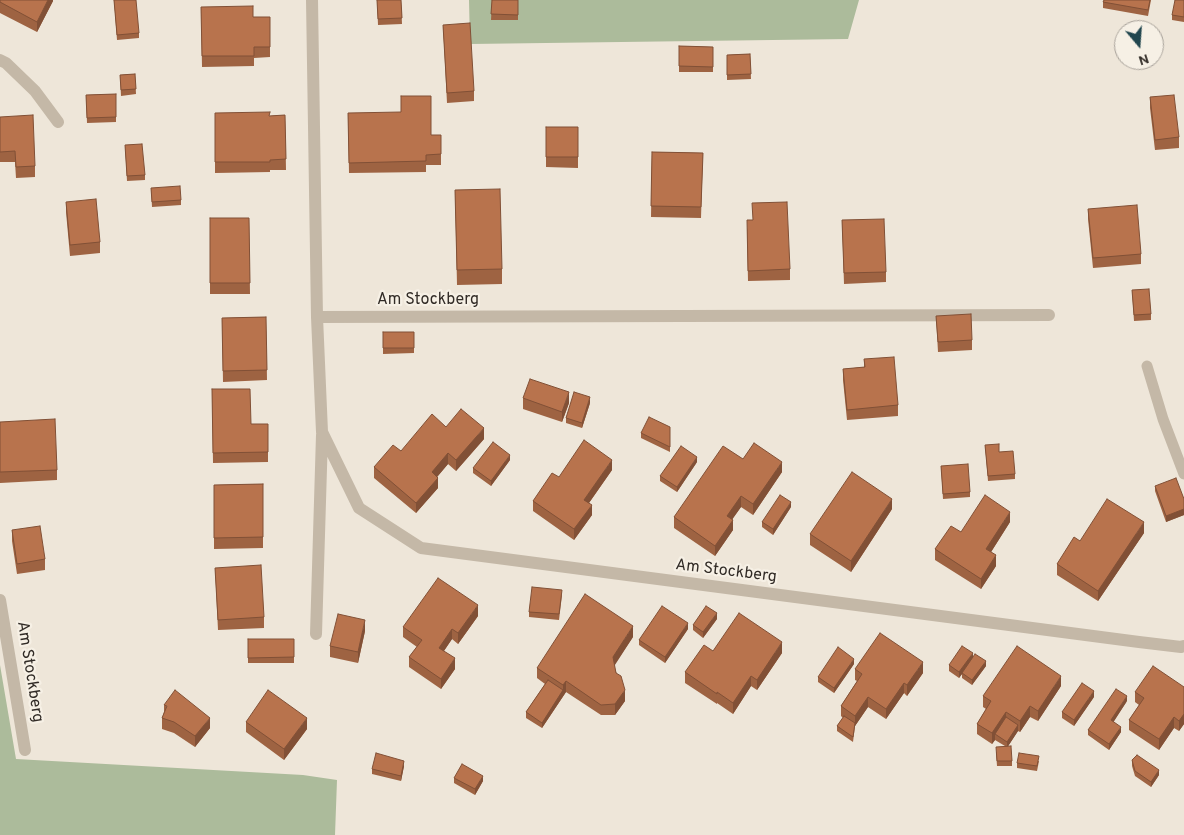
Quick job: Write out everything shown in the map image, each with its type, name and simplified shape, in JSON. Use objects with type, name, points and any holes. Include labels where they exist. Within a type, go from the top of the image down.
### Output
[{"type":"street","name":"Am Stockberg","points":[[312,0],[317,317],[322,432],[316,634]]},
{"type":"street","points":[[0,60],[6,63],[35,91],[58,122]]},
{"type":"street","name":"Am Stockberg","points":[[317,317],[1049,315]]},
{"type":"street","name":"Am Stockberg","points":[[322,432],[360,508],[421,548],[1120,640],[1184,646]]},
{"type":"street","name":"Am Stockberg","points":[[0,600],[25,750]]},
{"type":"lane","points":[[1147,366],[1163,419],[1184,474]]},
{"type":"green space","points":[[469,0],[859,0],[848,39],[470,44]]},
{"type":"green space","points":[[0,665],[16,759],[303,775],[337,780],[335,835],[0,835]]},
{"type":"building","points":[[0,0],[48,0],[37,22],[0,2]]},
{"type":"building","points":[[114,0],[136,0],[139,33],[117,35]]},
{"type":"building","points":[[377,0],[401,0],[402,18],[378,19]]},
{"type":"building","points":[[492,0],[518,0],[518,15],[491,14]]},
{"type":"building","points":[[1104,0],[1150,0],[1148,10],[1103,2]]},
{"type":"building","points":[[1175,0],[1184,0],[1184,17],[1172,15]]},
{"type":"building","points":[[253,6],[253,17],[270,17],[270,47],[254,47],[254,56],[202,56],[201,7]]},
{"type":"building","points":[[470,23],[474,91],[447,93],[443,25]]},
{"type":"building","points":[[679,46],[713,47],[713,67],[679,66]]},
{"type":"building","points":[[750,54],[751,74],[727,75],[727,55]]},
{"type":"building","points":[[135,74],[136,89],[121,90],[120,75]]},
{"type":"building","points":[[116,94],[116,117],[87,118],[86,95]]},
{"type":"building","points":[[1174,95],[1179,137],[1155,140],[1150,97]]},
{"type":"building","points":[[401,96],[431,96],[431,135],[441,135],[441,154],[426,155],[426,161],[349,163],[348,113],[401,112]]},
{"type":"building","points":[[270,112],[269,116],[285,115],[286,159],[270,160],[270,162],[215,162],[215,113]]},
{"type":"building","points":[[33,115],[35,166],[16,167],[15,151],[0,152],[0,117]]},
{"type":"building","points":[[546,127],[578,127],[578,157],[546,157]]},
{"type":"building","points":[[142,144],[145,175],[127,176],[125,145]]},
{"type":"building","points":[[652,152],[703,153],[701,207],[651,206]]},
{"type":"building","points":[[180,186],[181,200],[152,202],[151,188]]},
{"type":"building","points":[[500,189],[502,269],[457,270],[455,190]]},
{"type":"building","points":[[96,199],[100,242],[70,245],[66,202]]},
{"type":"building","points":[[787,202],[790,269],[748,271],[747,220],[753,220],[752,203]]},
{"type":"building","points":[[1137,205],[1141,254],[1093,258],[1088,209]]},
{"type":"building","points":[[210,218],[249,218],[250,283],[210,283]]},
{"type":"building","points":[[884,219],[886,272],[844,273],[842,220]]},
{"type":"building","points":[[1149,289],[1151,314],[1134,315],[1132,290]]},
{"type":"building","points":[[971,314],[972,340],[938,342],[936,316]]},
{"type":"building","points":[[266,317],[267,370],[223,371],[222,318]]},
{"type":"building","points":[[383,332],[414,332],[414,348],[383,348]]},
{"type":"building","points":[[894,357],[898,405],[847,410],[843,369],[865,367],[864,359]]},
{"type":"building","points":[[530,379],[569,392],[562,412],[523,398]]},
{"type":"building","points":[[212,389],[250,389],[251,424],[268,424],[268,452],[213,453]]},
{"type":"building","points":[[574,392],[590,397],[582,423],[566,418]]},
{"type":"building","points":[[461,409],[484,428],[456,460],[448,453],[432,472],[438,478],[416,503],[374,467],[393,445],[401,451],[432,414],[446,427]]},
{"type":"building","points":[[649,417],[670,427],[670,447],[641,433]]},
{"type":"building","points":[[55,419],[57,470],[0,472],[0,422]]},
{"type":"building","points":[[584,440],[612,460],[584,500],[592,505],[574,529],[533,501],[552,473],[559,477]]},
{"type":"building","points":[[493,442],[510,455],[491,481],[473,468]]},
{"type":"building","points":[[754,443],[782,462],[753,504],[741,496],[727,516],[733,520],[715,546],[674,517],[723,446],[743,459]]},
{"type":"building","points":[[999,444],[999,452],[1013,451],[1015,474],[988,476],[985,445]]},
{"type":"building","points":[[681,446],[697,457],[677,487],[660,476]]},
{"type":"building","points":[[968,464],[970,492],[943,494],[941,466]]},
{"type":"building","points":[[852,472],[892,499],[851,561],[810,534]]},
{"type":"building","points":[[1176,478],[1184,499],[1184,509],[1166,516],[1155,486]]},
{"type":"building","points":[[263,484],[263,537],[214,538],[214,485]]},
{"type":"building","points":[[780,495],[791,502],[773,529],[762,522]]},
{"type":"building","points":[[985,495],[1010,512],[986,549],[996,555],[981,579],[935,549],[951,526],[961,532]]},
{"type":"building","points":[[1107,499],[1144,522],[1098,591],[1057,564],[1074,537],[1080,541]]},
{"type":"building","points":[[40,526],[45,559],[17,564],[12,530]]},
{"type":"building","points":[[261,565],[264,617],[218,620],[215,568]]},
{"type":"building","points":[[438,578],[478,605],[458,633],[452,629],[439,648],[455,658],[441,679],[409,657],[422,640],[403,627]]},
{"type":"building","points":[[532,587],[562,590],[559,614],[529,612]]},
{"type":"building","points":[[585,594],[633,626],[613,657],[616,673],[621,676],[625,690],[615,704],[601,705],[566,681],[563,685],[537,668]]},
{"type":"building","points":[[662,606],[688,623],[665,657],[639,640]]},
{"type":"building","points":[[706,606],[717,613],[703,632],[693,625]]},
{"type":"building","points":[[739,613],[782,642],[757,680],[751,676],[733,703],[685,672],[704,645],[713,651]]},
{"type":"building","points":[[338,614],[365,620],[358,652],[330,646]]},
{"type":"building","points":[[880,633],[923,662],[907,685],[904,683],[886,709],[868,697],[855,716],[841,706],[862,674],[855,669]]},
{"type":"building","points":[[248,639],[294,639],[294,657],[248,658]]},
{"type":"building","points":[[962,646],[973,653],[959,672],[949,665]]},
{"type":"building","points":[[1017,646],[1061,676],[1038,711],[1030,706],[1020,721],[1006,712],[992,733],[977,724],[991,701],[983,696]]},
{"type":"building","points":[[838,647],[854,659],[834,688],[818,677]]},
{"type":"building","points":[[975,654],[986,661],[972,680],[962,673]]},
{"type":"building","points":[[1153,666],[1184,687],[1184,714],[1179,721],[1174,717],[1159,739],[1129,720],[1144,698],[1135,692]]},
{"type":"building","points":[[548,680],[563,690],[542,723],[526,712]]},
{"type":"building","points":[[1082,683],[1094,691],[1074,720],[1062,712]]},
{"type":"building","points":[[1116,689],[1127,696],[1111,720],[1121,727],[1109,744],[1088,730]]},
{"type":"building","points":[[175,690],[210,718],[195,736],[174,722],[162,718],[167,706],[164,705]]},
{"type":"building","points":[[268,690],[307,718],[284,749],[246,722]]},
{"type":"building","points":[[844,716],[855,723],[853,737],[837,726]]},
{"type":"building","points":[[1006,717],[1018,725],[1007,742],[995,734]]},
{"type":"building","points":[[1011,746],[1012,761],[997,761],[996,747]]},
{"type":"building","points":[[376,753],[404,761],[401,776],[372,769]]},
{"type":"building","points":[[1019,753],[1039,756],[1037,766],[1017,763]]},
{"type":"building","points":[[1137,755],[1159,770],[1151,782],[1135,771],[1132,760]]},
{"type":"building","points":[[462,764],[483,776],[475,789],[454,778]]}]
